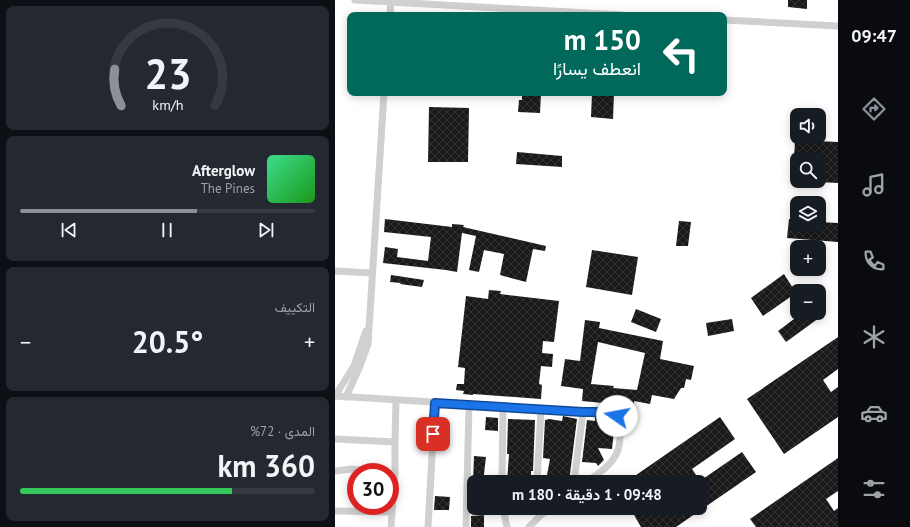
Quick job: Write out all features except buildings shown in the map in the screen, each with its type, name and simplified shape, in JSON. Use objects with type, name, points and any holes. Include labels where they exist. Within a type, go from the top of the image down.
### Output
[{"type":"street","points":[[355,0],[573,12]]},
{"type":"street","points":[[390,12],[391,1]]},
{"type":"street","points":[[727,20],[838,26]]},
{"type":"street","points":[[346,397],[368,344],[384,96]]},
{"type":"street","points":[[335,271],[372,273]]},
{"type":"street","points":[[369,320],[354,366],[335,396],[583,412],[606,412],[617,416],[620,437],[617,454],[606,467],[596,475]]},
{"type":"street","points":[[394,463],[396,400]]},
{"type":"street","points":[[428,527],[435,403]]},
{"type":"street","points":[[466,527],[469,405]]},
{"type":"street","points":[[502,475],[503,407]]},
{"type":"street","points":[[537,475],[541,409]]},
{"type":"street","points":[[575,475],[583,412]]},
{"type":"street","points":[[335,439],[395,442]]},
{"type":"street","points":[[335,470],[347,470]]},
{"type":"street","points":[[335,511],[347,511]]},
{"type":"street","points":[[391,515],[391,527]]},
{"type":"street","points":[[504,515],[507,527]]},
{"type":"street","points":[[529,527],[538,515]]},
{"type":"route","points":[[433,434],[435,403],[599,412],[612,413],[617,416]]}]
